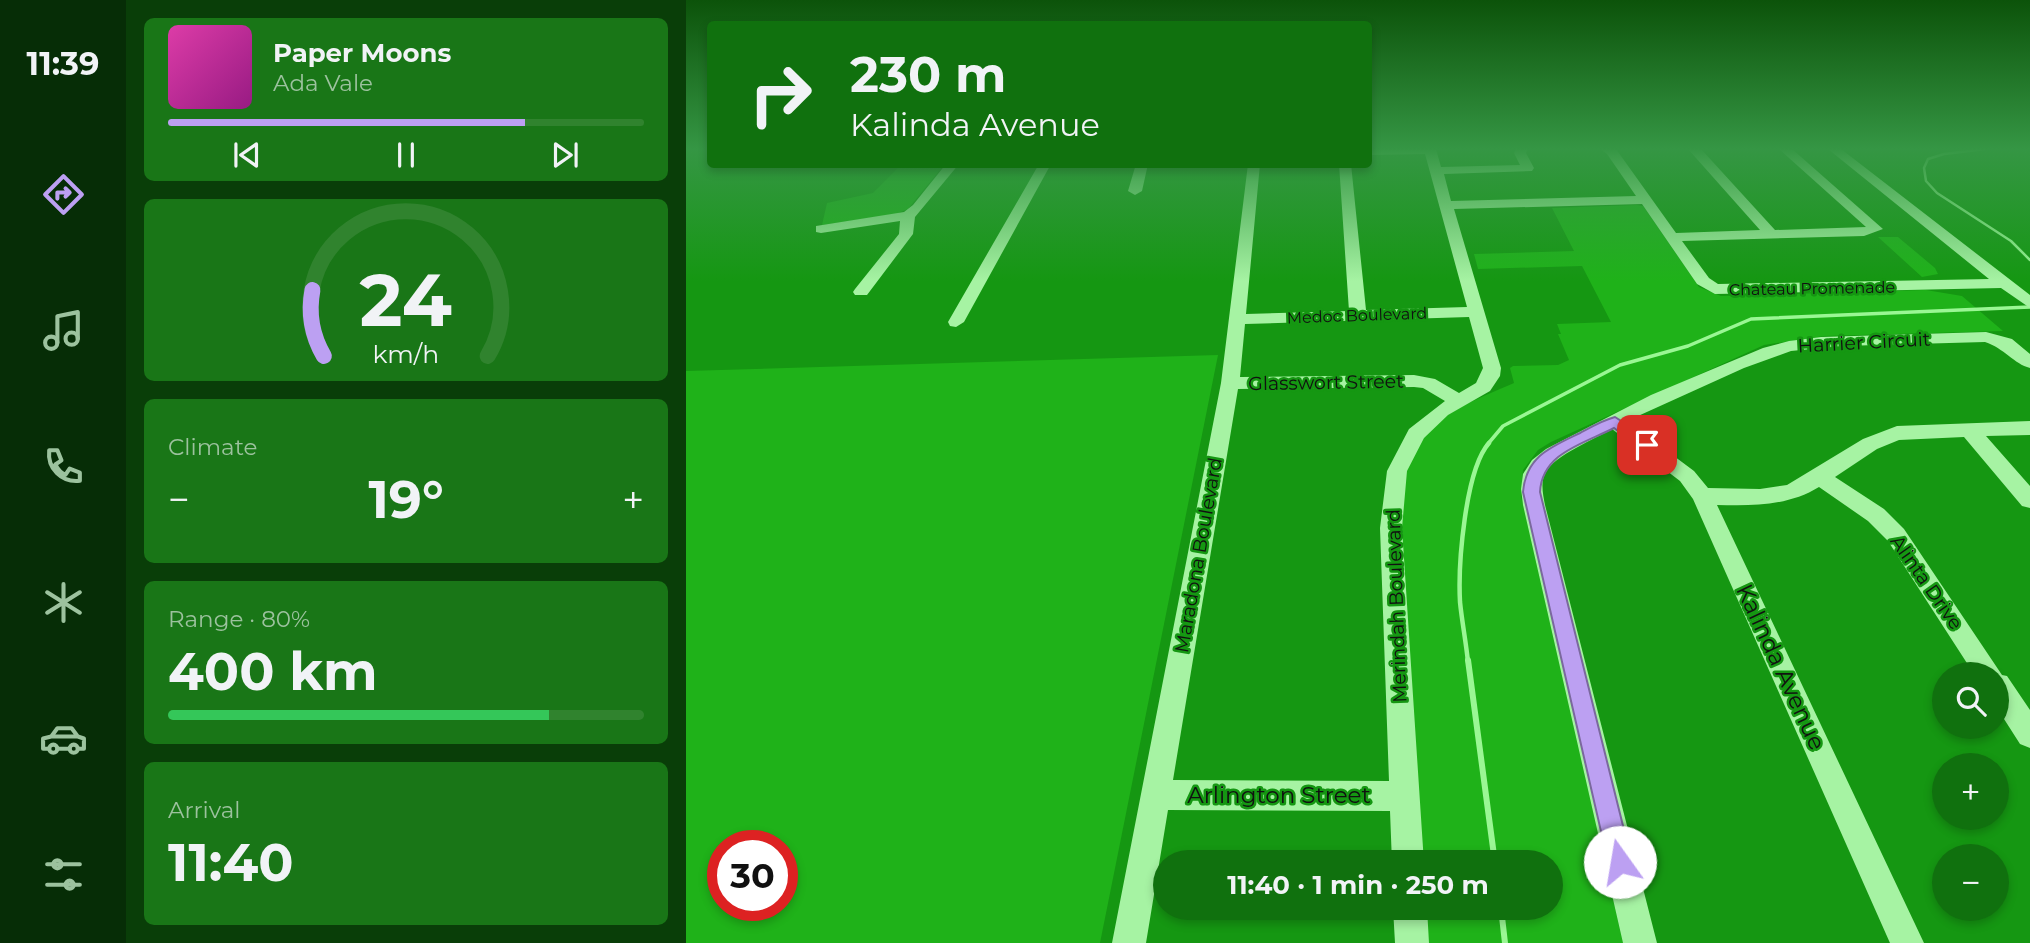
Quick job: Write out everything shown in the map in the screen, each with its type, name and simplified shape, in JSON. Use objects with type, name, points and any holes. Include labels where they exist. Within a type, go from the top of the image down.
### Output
[{"type":"street","points":[[821,229],[908,216],[930,193]]},
{"type":"street","points":[[956,321],[1029,193]]},
{"type":"street","name":"Maradona Boulevard","points":[[1129,943],[1230,383],[1251,193]]},
{"type":"street","points":[[1347,193],[1357,315]]},
{"type":"street","name":"Merindah Boulevard","points":[[1407,850],[1391,528],[1397,471],[1416,435],[1441,411],[1477,391],[1491,376],[1491,361],[1441,193]]},
{"type":"street","name":"Chateau Promenade","points":[[1640,193],[1707,285],[1718,290],[2004,283]]},
{"type":"street","points":[[1734,193],[1771,234]]},
{"type":"street","points":[[1671,237],[1864,232],[1877,229],[1836,193]]},
{"type":"street","points":[[1890,193],[2030,303]]},
{"type":"street","points":[[1445,205],[1645,200]]},
{"type":"street","points":[[861,292],[906,234],[908,216]]},
{"type":"street","name":"Medoc Boulevard","points":[[1237,319],[1476,312]]},
{"type":"street","name":"Harrier Circuit","points":[[1640,943],[1531,492],[1532,478],[1538,466],[1547,456],[1754,357],[1803,344],[1986,337],[2006,343],[2030,363]]},
{"type":"street","name":"Glasswort Street","points":[[1230,383],[1415,381],[1428,383],[1459,401]]},
{"type":"street","name":"Kalinda Avenue","points":[[1615,422],[1687,476],[1702,496],[1908,943]]},
{"type":"street","points":[[1702,496],[1776,495],[1795,490],[1887,436],[1909,432],[2030,428]]},
{"type":"street","points":[[1969,430],[2030,500]]},
{"type":"street","name":"Alinta Drive","points":[[1818,477],[1876,516],[1896,535],[1981,662]]},
{"type":"street","points":[[2009,703],[2030,734]]},
{"type":"street","name":"Arlington Street","points":[[1154,795],[1405,796]]},
{"type":"street","points":[[1411,920],[1412,943]]},
{"type":"green space","points":[[873,193],[921,193],[908,209],[896,214],[822,225],[827,203]]},
{"type":"green space","points":[[1643,206],[1699,287],[1721,296],[1926,290],[1962,296],[2003,331],[1824,336],[1764,345],[1538,450],[1523,470],[1521,496],[1623,943],[1426,943],[1425,920],[1563,920],[1563,850],[1420,850],[1397,503],[1409,456],[1428,430],[1455,410],[1514,383],[1510,368],[1513,366],[1558,365],[1569,360],[1558,334],[1561,334],[1557,324],[1611,322],[1582,266],[1478,269],[1474,254],[1574,251],[1552,208]]},
{"type":"green space","points":[[1878,237],[1898,237],[1935,268],[1938,274],[1922,277]]},
{"type":"green space","points":[[1218,355],[1100,943],[686,943],[686,371]]},
{"type":"waterway","points":[[1937,193],[2011,241],[2030,260]]},
{"type":"waterway","points":[[1487,445],[1503,426],[1620,365],[1688,346],[1751,319],[2030,307]]},
{"type":"waterway","points":[[1468,662],[1460,602],[1462,543],[1474,474],[1489,443]]},
{"type":"waterway","points":[[1468,660],[1493,850]]},
{"type":"waterway","points":[[1502,920],[1505,943]]},
{"type":"route","points":[[1620,862],[1531,492],[1532,478],[1547,456],[1615,422],[1647,445]]}]
